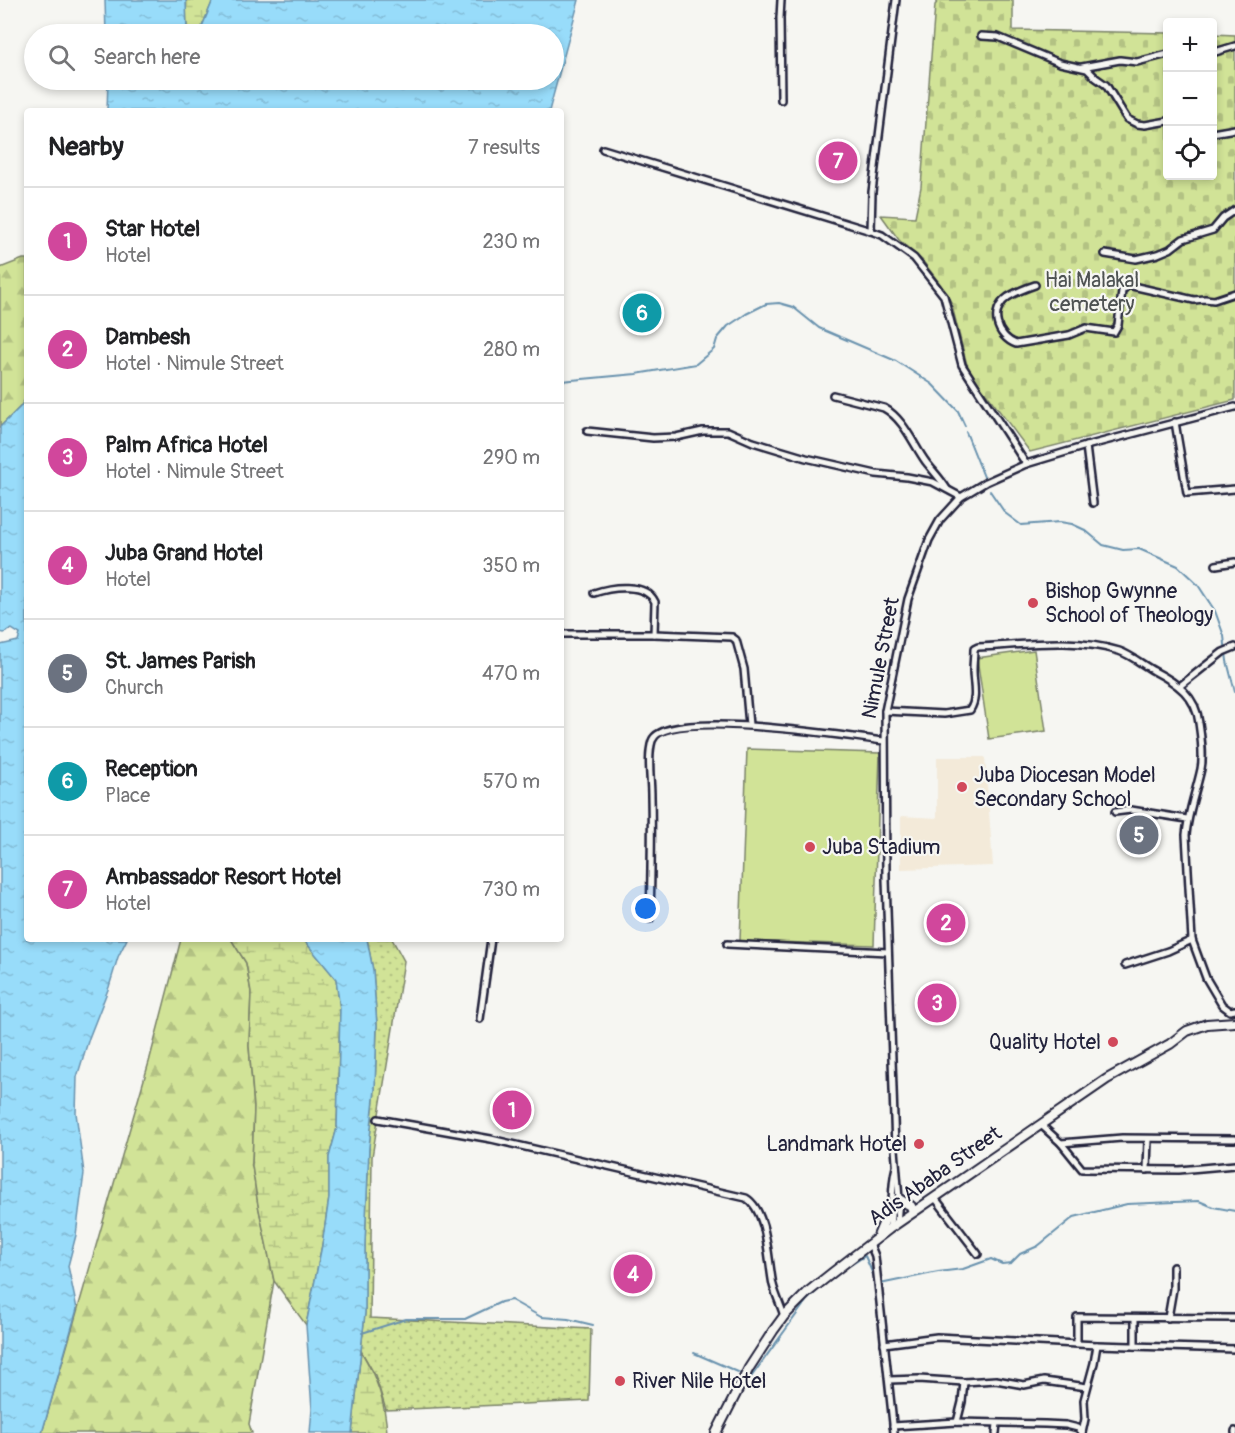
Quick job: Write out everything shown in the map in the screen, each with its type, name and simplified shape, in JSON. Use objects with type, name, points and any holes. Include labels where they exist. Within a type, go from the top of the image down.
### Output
[{"type":"street","points":[[781,0],[782,99]]},
{"type":"street","points":[[871,231],[872,192],[896,0]]},
{"type":"street","points":[[981,36],[998,37],[1060,63],[1082,67],[1120,60],[1137,63],[1163,55]]},
{"type":"street","points":[[1217,51],[1235,46]]},
{"type":"street","points":[[1082,67],[1106,85],[1127,119],[1142,125],[1163,122]]},
{"type":"street","points":[[1217,132],[1235,129]]},
{"type":"street","points":[[603,149],[871,231],[882,235],[914,258],[944,296],[962,365],[1026,464]]},
{"type":"street","points":[[1106,254],[1136,259],[1158,254],[1170,249],[1188,236],[1213,230],[1235,210]]},
{"type":"street","points":[[1035,285],[1008,297],[998,311],[997,324],[1000,332],[1009,342],[1016,345],[1063,337],[1086,328],[1114,332],[1118,325],[1122,291],[1128,285],[1194,300],[1214,300],[1235,293]]},
{"type":"street","points":[[833,395],[890,412],[906,430],[922,456],[948,490]]},
{"type":"street","name":"Nimule Street","points":[[897,1224],[899,1199],[888,952],[884,741],[885,711],[908,599],[916,572],[940,520],[960,496],[986,482],[1026,464],[1235,407]]},
{"type":"street","points":[[1175,422],[1187,493],[1235,489]]},
{"type":"street","points":[[587,431],[652,438],[676,437],[703,431],[728,431],[753,442],[806,458],[876,474],[933,482],[960,496]]},
{"type":"street","points":[[1086,446],[1093,503]]},
{"type":"street","points":[[1216,565],[1235,562]]},
{"type":"street","points":[[594,593],[621,588],[648,593],[655,602],[654,634]]},
{"type":"street","points":[[564,634],[732,637],[736,639],[744,669],[749,725]]},
{"type":"street","points":[[885,711],[944,714],[970,710],[973,707],[975,692],[974,649],[978,646],[1069,643],[1121,651],[1180,686],[1190,697],[1198,712],[1202,754],[1202,767],[1187,819],[1187,872],[1192,940],[1206,978],[1222,1005],[1232,1011]]},
{"type":"street","points":[[1180,686],[1223,652],[1235,647]]},
{"type":"street","points":[[650,919],[652,741],[663,730],[683,727],[749,725],[884,741]]},
{"type":"street","points":[[1115,812],[1131,810],[1187,819]]},
{"type":"street","points":[[1125,965],[1168,951],[1192,940]]},
{"type":"street","points":[[480,1019],[491,942]]},
{"type":"street","points":[[727,944],[888,952]]},
{"type":"street","name":"Adis Ababa Street","points":[[716,1433],[749,1368],[784,1316],[808,1292],[889,1229],[1107,1079],[1170,1044],[1187,1031],[1207,1024],[1235,1022]]},
{"type":"street","points":[[378,1119],[490,1139],[746,1198],[752,1201],[759,1212],[773,1284],[784,1316]]},
{"type":"street","points":[[1041,1125],[1061,1143],[1082,1169],[1179,1170],[1235,1165]]},
{"type":"street","points":[[1061,1143],[1122,1138],[1235,1139]]},
{"type":"street","points":[[1147,1170],[1148,1139]]},
{"type":"street","name":"Nimule Street","points":[[889,1229],[896,1166]]},
{"type":"street","points":[[935,1198],[978,1254]]},
{"type":"street","points":[[899,1199],[911,1206],[914,1212]]},
{"type":"street","points":[[890,1207],[874,1241],[893,1430],[957,1422],[1066,1425],[1078,1428],[1082,1432]]},
{"type":"street","points":[[1168,1318],[1173,1289],[1173,1268]]},
{"type":"street","points":[[1077,1342],[1077,1317],[1235,1318]]},
{"type":"street","points":[[1135,1319],[1136,1346]]},
{"type":"street","points":[[884,1344],[937,1337],[1235,1349]]},
{"type":"street","points":[[1082,1432],[1085,1419],[1084,1400],[1097,1345]]},
{"type":"street","points":[[889,1380],[964,1382],[996,1380],[1024,1385],[1044,1381],[1087,1387]]},
{"type":"street","points":[[957,1422],[964,1382]]},
{"type":"street","points":[[996,1433],[997,1424]]},
{"type":"shaded area","name":"Juba Diocesan Model Secondary School","points":[[937,757],[985,757],[993,866],[901,869],[901,816],[937,818]]},
{"type":"green space","points":[[186,0],[213,0],[203,24],[187,24]]},
{"type":"green space","name":"Hai Malakal cemetery","points":[[939,0],[1013,0],[1013,30],[1163,33],[1163,180],[1217,180],[1217,34],[1235,35],[1235,400],[1030,452],[968,369],[951,302],[941,285],[922,260],[899,240],[881,215],[915,217],[921,187],[935,5]]},
{"type":"green space","points":[[24,259],[24,401],[0,427],[0,268]]},
{"type":"green space","points":[[1034,650],[1046,731],[989,739],[977,658]]},
{"type":"green space","name":"Juba Stadium","points":[[747,749],[880,753],[874,945],[740,941]]},
{"type":"green space","points":[[180,942],[233,942],[246,963],[251,992],[249,1046],[254,1107],[252,1166],[274,1281],[249,1424],[252,1433],[42,1433],[149,1062]]},
{"type":"green space","points":[[233,942],[305,942],[336,979],[340,1009],[337,1128],[329,1157],[329,1198],[306,1325],[274,1281],[258,1205],[252,1166],[254,1107],[249,1046],[251,992],[246,963]]},
{"type":"green space","points":[[368,942],[394,942],[404,961],[372,1157],[370,1318],[591,1329],[589,1401],[386,1410],[375,1375],[361,1351],[365,1313],[369,1147],[375,1089],[377,1025],[373,970]]},
{"type":"green space","points":[[361,1351],[379,1390],[387,1433],[352,1433]]},
{"type":"water","points":[[105,0],[186,0],[187,24],[106,24]]},
{"type":"water","points":[[213,0],[579,0],[564,56],[564,24],[203,24]]},
{"type":"water","points":[[108,90],[555,90],[550,108],[107,108]]},
{"type":"water","points":[[24,401],[24,942],[126,942],[118,957],[77,1077],[76,1113],[84,1173],[76,1235],[68,1266],[77,1309],[42,1433],[0,1433],[0,645],[18,641],[20,634],[12,629],[4,633],[0,632],[0,427]]},
{"type":"water","points":[[305,942],[368,942],[373,970],[377,1025],[375,1089],[369,1147],[365,1313],[352,1433],[310,1433],[312,1409],[306,1325],[329,1198],[329,1157],[337,1128],[340,1009],[336,979]]},
{"type":"waterway","points":[[564,381],[636,374],[696,364],[714,349],[717,339],[728,326],[766,304],[779,303],[793,307],[819,328],[896,361],[932,384],[958,411],[965,426]]},
{"type":"waterway","points":[[966,432],[986,482]]},
{"type":"waterway","points":[[990,491],[1005,513],[1021,525],[1060,522],[1072,524],[1085,530],[1103,545],[1123,550],[1139,549],[1178,566],[1198,585],[1215,611],[1224,636],[1227,661],[1235,692]]},
{"type":"waterway","points":[[880,1284],[963,1269],[991,1259],[1002,1264],[1011,1263],[1020,1254],[1038,1246],[1074,1217],[1127,1204],[1199,1201],[1213,1207],[1235,1211]]},
{"type":"waterway","points":[[841,1271],[865,1256],[875,1279]]},
{"type":"waterway","points":[[749,1380],[807,1300],[829,1280]]},
{"type":"waterway","points":[[362,1333],[406,1319],[465,1319],[501,1302],[511,1300],[541,1317],[568,1319],[593,1325]]},
{"type":"waterway","points":[[694,1353],[745,1375]]},
{"type":"place","name":"Ambassador Resort Hotel","points":[[838,161]]},
{"type":"place","name":"Reception","points":[[642,313]]},
{"type":"place","name":"Bishop Gwynne School of Theology","points":[[1033,603]]},
{"type":"place","name":"Juba Diocesan Model Secondary School","points":[[962,787]]},
{"type":"place","name":"St. James Parish","points":[[1139,835]]},
{"type":"place","name":"Juba Stadium","points":[[810,847]]},
{"type":"place","name":"Dambesh","points":[[946,923]]},
{"type":"place","name":"Palm Africa Hotel","points":[[937,1003]]},
{"type":"place","name":"Quality Hotel","points":[[1113,1042]]},
{"type":"place","name":"Star Hotel","points":[[512,1110]]},
{"type":"place","name":"Landmark Hotel","points":[[919,1144]]},
{"type":"place","name":"Juba Grand Hotel","points":[[633,1274]]},
{"type":"place","name":"River Nile Hotel","points":[[620,1381]]}]
